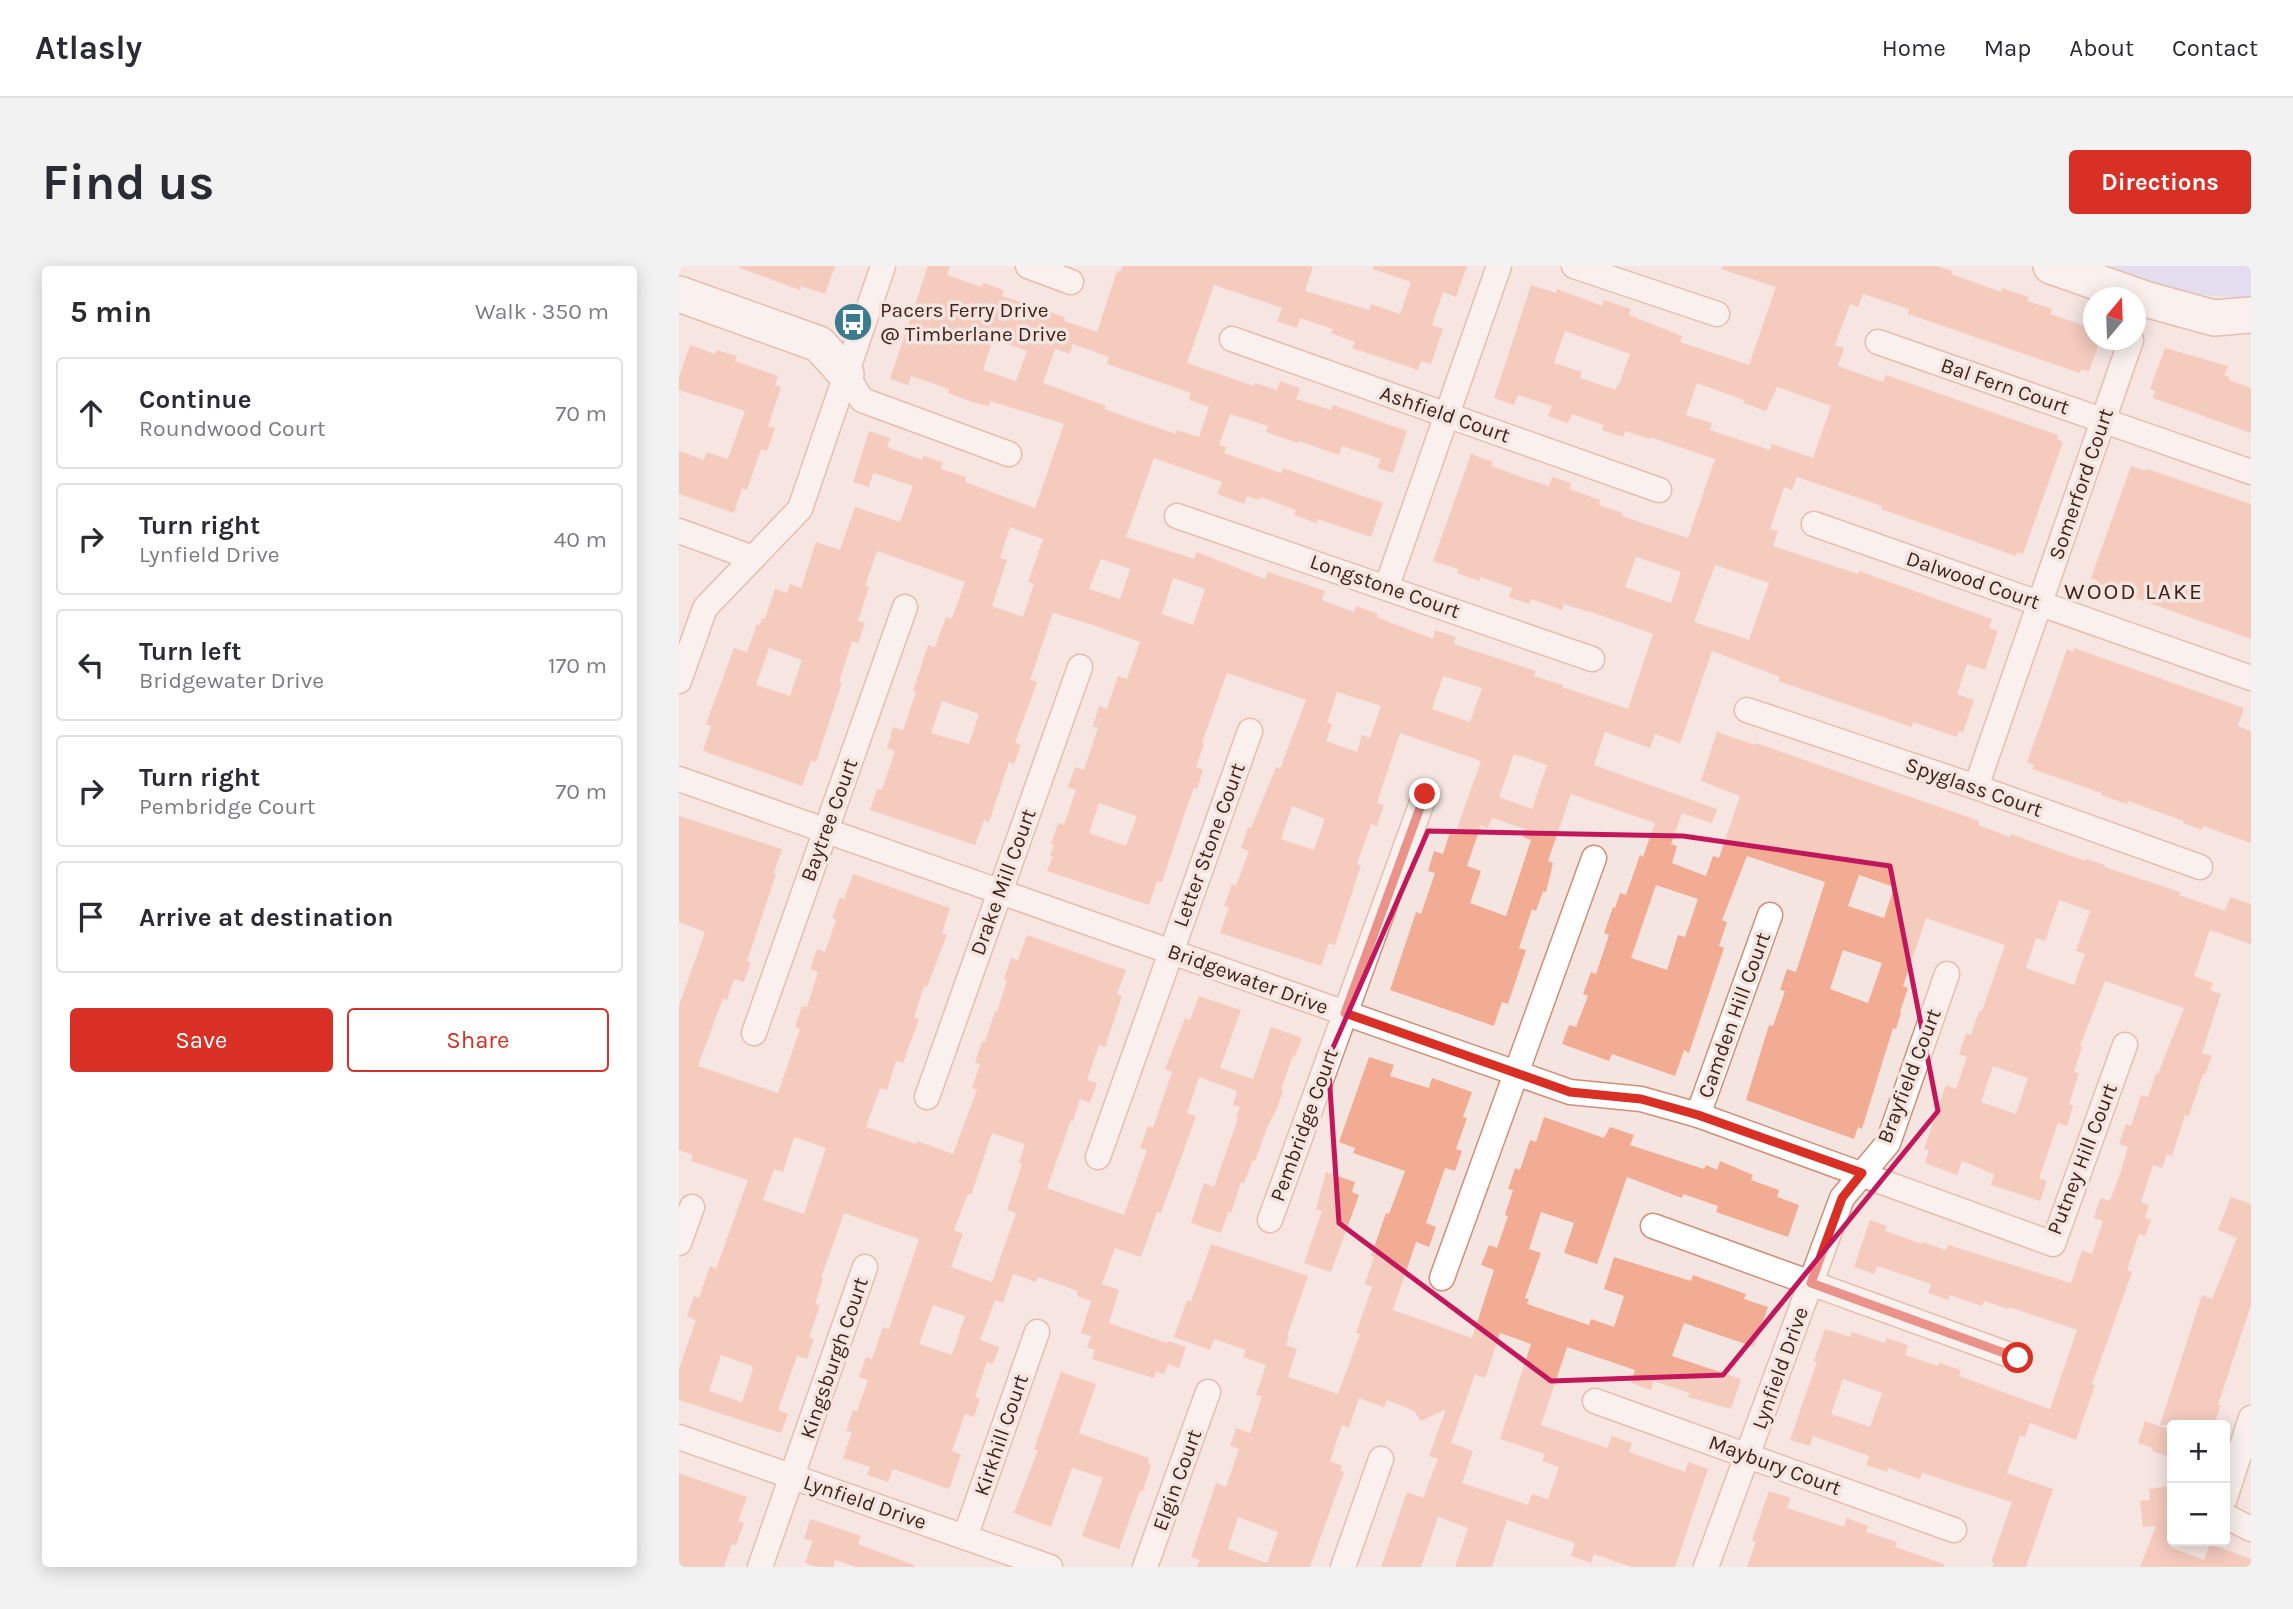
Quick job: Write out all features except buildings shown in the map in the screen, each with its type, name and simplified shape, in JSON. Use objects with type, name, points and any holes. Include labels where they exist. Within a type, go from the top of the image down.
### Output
[{"type":"street","points":[[679,681],[705,608],[800,509],[883,266]]},
{"type":"street","points":[[1028,266],[1072,282]]},
{"type":"street","points":[[1387,586],[1499,266]]},
{"type":"street","points":[[1574,266],[1717,314]]},
{"type":"street","points":[[2051,266],[2091,287]]},
{"type":"street","points":[[679,294],[819,344],[846,374],[862,400],[1009,454]]},
{"type":"street","points":[[2146,313],[2214,318],[2251,315]]},
{"type":"street","name":"Ashfield Court","points":[[1232,339],[1659,490]]},
{"type":"street","name":"Bal Fern Court","points":[[1878,342],[2251,472]]},
{"type":"street","name":"Somerford Court","points":[[1976,787],[2128,350]]},
{"type":"street","name":"Longstone Court","points":[[1177,516],[1593,659]]},
{"type":"street","name":"Dalwood Court","points":[[1814,524],[2251,678]]},
{"type":"street","points":[[679,531],[754,558]]},
{"type":"street","name":"Baytree Court","points":[[754,1033],[905,607]]},
{"type":"street","name":"Drake Mill Court","points":[[927,1097],[1080,667]]},
{"type":"street","name":"Spyglass Court","points":[[1747,710],[1976,787],[2200,867]]},
{"type":"street","name":"Letter Stone Court","points":[[1098,1157],[1250,731]]},
{"type":"street","name":"Bridgewater Drive","points":[[679,779],[1570,1092],[1641,1099],[1698,1115],[1862,1173]]},
{"type":"street","name":"Pembridge Court","points":[[1270,1220],[1425,794]]},
{"type":"street","points":[[1443,1278],[1594,858]]},
{"type":"street","name":"Camden Hill Court","points":[[1698,1115],[1770,915]]},
{"type":"street","name":"Brayfield Court","points":[[1862,1173],[1888,1143],[1947,974]]},
{"type":"street","name":"Putney Hill Court","points":[[1862,1173],[2053,1244],[2125,1045]]},
{"type":"street","name":"Lynfield Drive","points":[[1706,1567],[1842,1198],[1862,1173]]},
{"type":"street","points":[[679,1243],[692,1207]]},
{"type":"street","points":[[1653,1226],[2018,1358]]},
{"type":"street","name":"Kingsburgh Court","points":[[760,1567],[865,1267]]},
{"type":"street","name":"Kirkhill Court","points":[[965,1537],[1037,1332]]},
{"type":"street","name":"Elgin Court","points":[[1145,1567],[1208,1392]]},
{"type":"street","name":"Maybury Court","points":[[1595,1401],[1954,1530]]},
{"type":"street","points":[[2230,1483],[2251,1418]]},
{"type":"street","name":"Lynfield Drive","points":[[679,1437],[1050,1567]]},
{"type":"street","points":[[1343,1567],[1381,1459]]},
{"type":"street","points":[[2230,1518],[2251,1529]]},
{"type":"highlighted area","points":[[1428,831],[1683,836],[1890,866],[1938,1111],[1723,1375],[1551,1381],[1339,1223],[1328,1059]]},
{"type":"shaded area","points":[[2107,266],[2251,266],[2251,299],[2184,293]]},
{"type":"place","name":"Pacers Ferry Drive @ Timberlane Drive","points":[[853,322]]},
{"type":"district","name":"WOOD LAKE","points":[[2134,591]]},
{"type":"route","points":[[1425,794],[1345,1013],[1570,1092],[1641,1099],[1698,1115],[1862,1173],[1842,1198],[1811,1283],[2018,1358]]}]
